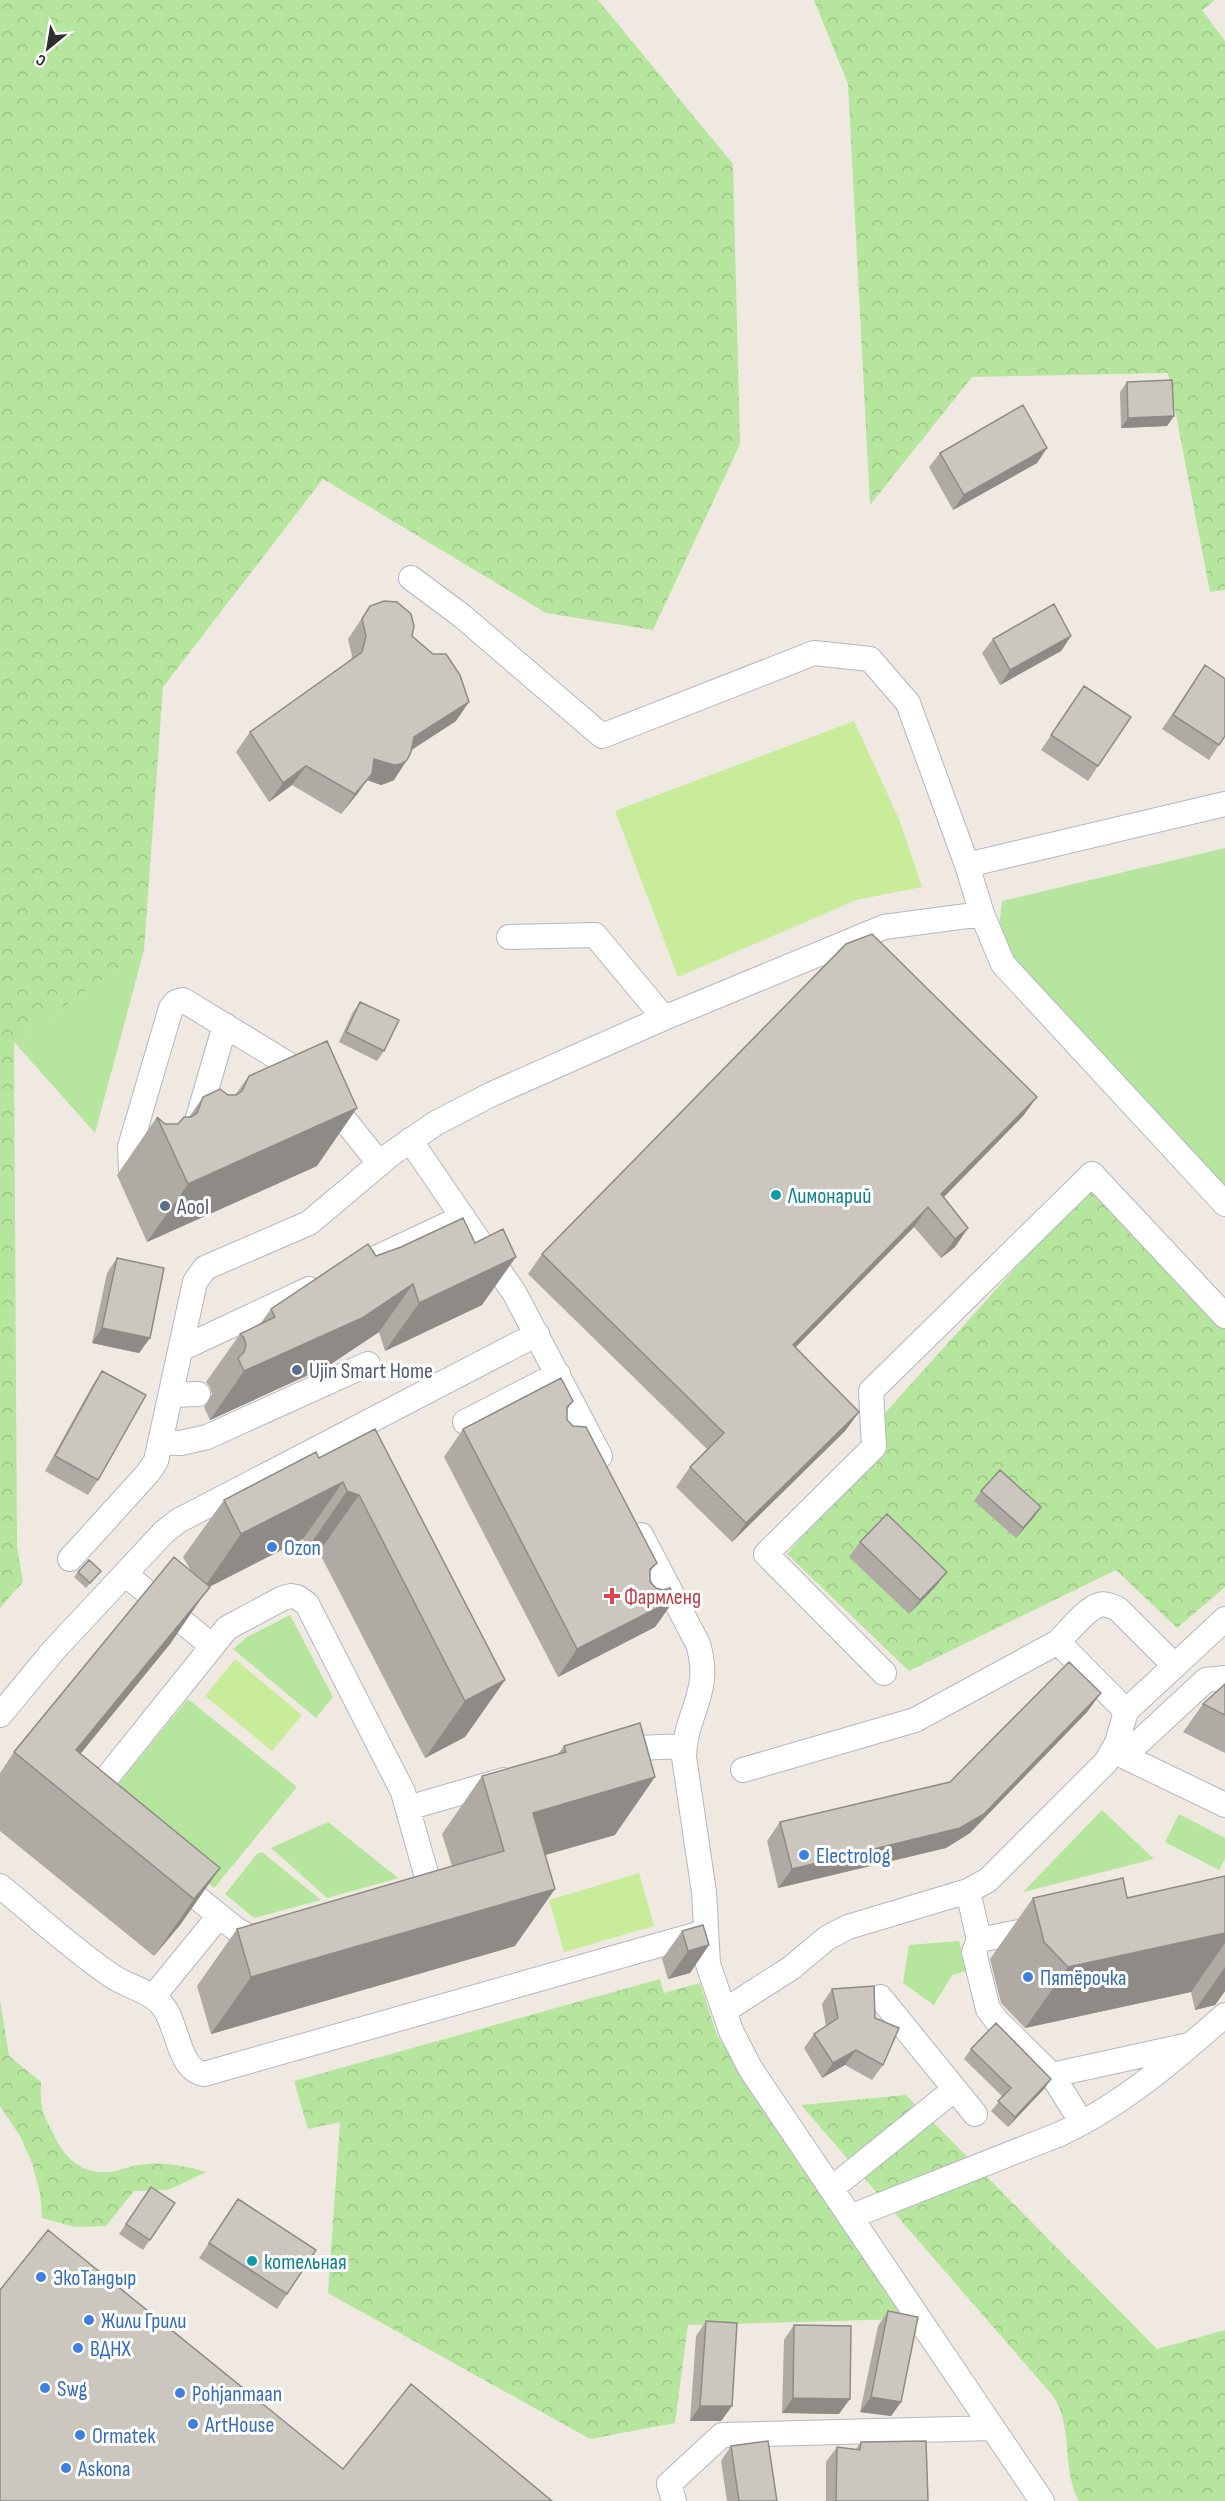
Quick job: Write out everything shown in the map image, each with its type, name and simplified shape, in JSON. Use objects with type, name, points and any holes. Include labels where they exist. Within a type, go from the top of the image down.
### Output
[{"type":"street","points":[[411,578],[462,616],[602,736],[814,653],[870,659],[908,703],[967,865],[982,914],[1003,963],[1225,1204]]},
{"type":"street","points":[[967,865],[1225,804]]},
{"type":"street","points":[[70,1559],[148,1473],[156,1461],[162,1442],[195,1282],[205,1268],[309,1223],[410,1140],[492,1094],[664,1018],[884,927],[982,914]]},
{"type":"street","points":[[509,937],[595,935],[664,1018]]},
{"type":"street","points":[[139,1165],[156,1118],[152,1110],[142,1107],[173,1004],[179,1000],[188,1002],[313,1082],[380,1164]]},
{"type":"street","points":[[192,1139],[225,1025]]},
{"type":"street","points":[[410,1140],[506,1279],[558,1374],[577,1433],[612,1479]]},
{"type":"street","points":[[884,1673],[766,1554],[874,1447],[872,1391],[1092,1174],[1225,1316]]},
{"type":"street","points":[[181,1349],[463,1217]]},
{"type":"street","points":[[0,1715],[53,1651],[164,1532],[193,1511],[537,1334]]},
{"type":"street","points":[[162,1442],[181,1443],[207,1437],[368,1364]]},
{"type":"street","points":[[465,1422],[558,1374]]},
{"type":"street","points":[[171,1395],[198,1394]]},
{"type":"street","points":[[633,1519],[661,1594],[698,1644],[704,1669],[704,1683],[684,1746],[704,1892],[708,1964],[731,2031],[750,2068],[1042,2501]]},
{"type":"street","points":[[125,1574],[212,1646]]},
{"type":"street","points":[[291,1596],[303,1600],[401,1786],[426,1870],[426,1880],[417,1890],[261,1936],[243,1934],[97,1817],[90,1802],[92,1796],[212,1646],[231,1625],[283,1598],[291,1596]]},
{"type":"street","points":[[743,1770],[915,1720],[1058,1642],[1098,1605],[1108,1604],[1118,1609],[1174,1666]]},
{"type":"street","points":[[1118,1754],[1126,1712],[1225,1619]]},
{"type":"street","points":[[1058,1642],[1126,1712]]},
{"type":"street","points":[[724,2011],[792,1968],[837,1932],[968,1891],[998,1872],[1106,1762],[1206,1680],[1225,1678]]},
{"type":"street","points":[[593,1752],[684,1746]]},
{"type":"street","points":[[1118,1754],[1225,1805]]},
{"type":"street","points":[[408,1808],[529,1773]]},
{"type":"street","points":[[0,1886],[112,1977],[153,1997],[167,2011],[187,2064],[194,2072],[204,2074],[705,1932]]},
{"type":"street","points":[[968,1891],[979,1940],[974,1952],[988,2009],[997,2021],[1052,2075],[1082,2123]]},
{"type":"street","points":[[153,1997],[219,1916]]},
{"type":"street","points":[[979,1940],[1036,1928],[1062,1926]]},
{"type":"street","points":[[880,1997],[975,2114]]},
{"type":"street","points":[[1052,2075],[1207,2024]]},
{"type":"street","points":[[850,2217],[1060,2134],[1082,2123],[1154,2076],[1207,2024]]},
{"type":"street","points":[[831,2189],[955,2089]]},
{"type":"street","points":[[674,2501],[669,2484],[722,2435],[993,2428]]},
{"type":"green space","points":[[0,0],[598,0],[733,164],[740,444],[653,630],[546,613],[323,479],[163,687],[144,950],[14,1042],[17,1547],[23,1582],[0,1608]]},
{"type":"green space","points":[[814,0],[1215,0],[1202,10],[1225,41],[1225,590],[1210,592],[1168,373],[972,377],[870,505],[848,84]]},
{"type":"green space","points":[[854,721],[899,819],[922,887],[856,900],[678,977],[615,811]]},
{"type":"green space","points":[[1225,848],[1225,1190],[997,944],[1002,901]]},
{"type":"green space","points":[[144,950],[95,1133],[14,1042]]},
{"type":"green space","points":[[1090,1185],[1225,1324],[1225,1587],[1177,1628],[1116,1570],[909,1671],[787,1554],[882,1445],[885,1413]]},
{"type":"green space","points":[[290,1615],[333,1697],[316,1718],[233,1649],[247,1637]]},
{"type":"green space","points":[[235,1659],[302,1715],[272,1751],[205,1696]]},
{"type":"green space","points":[[188,1699],[297,1787],[214,1888],[110,1804],[110,1794]]},
{"type":"green space","points":[[1102,1810],[1154,1859],[1023,1892]]},
{"type":"green space","points":[[1179,1814],[1225,1838],[1225,1859],[1219,1870],[1165,1842]]},
{"type":"green space","points":[[328,1822],[399,1878],[327,1898],[271,1848]]},
{"type":"green space","points":[[262,1852],[321,1900],[254,1918],[225,1894],[257,1854]]},
{"type":"green space","points":[[639,1873],[654,1926],[564,1952],[549,1900]]},
{"type":"green space","points":[[959,1941],[966,1971],[952,1975],[934,2005],[903,1983],[909,1945]]},
{"type":"green space","points":[[660,1979],[664,1993],[700,1983],[717,2035],[906,2319],[688,2325],[675,2423],[590,2439],[328,2293],[340,2122],[308,2129],[294,2081]]},
{"type":"green space","points":[[0,2000],[9,2056],[41,2082],[42,2104],[47,2121],[58,2144],[76,2164],[101,2172],[155,2163],[206,2172],[168,2190],[134,2191],[106,2226],[74,2227],[42,2218],[40,2193],[32,2163],[20,2136],[0,2106]]},
{"type":"green space","points":[[906,2095],[1157,2349],[1225,2330],[1225,2501],[1079,2501],[1070,2475],[1063,2421],[1053,2396],[801,2105]]},
{"type":"building","points":[[1172,380],[1174,416],[1128,418],[1127,382]]},
{"type":"building","points":[[1023,405],[1047,448],[964,495],[940,453]]},
{"type":"building","points":[[384,601],[397,602],[411,614],[414,626],[412,636],[433,654],[446,654],[460,675],[469,702],[414,737],[411,752],[407,760],[401,764],[394,765],[374,759],[372,774],[355,794],[306,766],[283,783],[250,732],[362,652],[366,636],[362,619],[370,606]]},
{"type":"building","points":[[1054,604],[1071,636],[1010,670],[993,639]]},
{"type":"building","points":[[1205,665],[1225,679],[1225,736],[1219,745],[1173,715]]},
{"type":"building","points":[[1084,686],[1131,717],[1098,766],[1051,735]]},
{"type":"building","name":"Лимонарий","points":[[872,934],[1037,1097],[941,1194],[968,1228],[955,1239],[928,1207],[793,1345],[859,1412],[746,1523],[690,1467],[724,1433],[542,1254],[846,944]]},
{"type":"building","points":[[360,1002],[399,1020],[384,1051],[346,1032]]},
{"type":"building","points":[[327,1041],[357,1108],[188,1184],[157,1117],[165,1124],[178,1124],[184,1117],[191,1117],[197,1113],[203,1097],[220,1089],[228,1095],[236,1095],[242,1091],[249,1076]]},
{"type":"building","points":[[463,1218],[475,1243],[503,1229],[516,1257],[419,1303],[413,1284],[362,1318],[244,1371],[238,1358],[244,1352],[246,1345],[240,1334],[275,1317],[271,1309],[368,1244],[376,1256]]},
{"type":"building","points":[[117,1258],[164,1268],[150,1338],[102,1328]]},
{"type":"building","points":[[102,1371],[146,1395],[98,1480],[55,1456]]},
{"type":"building","points":[[561,1378],[573,1401],[567,1407],[567,1420],[573,1426],[586,1427],[657,1563],[650,1569],[650,1582],[656,1588],[663,1590],[670,1588],[675,1599],[577,1649],[463,1429]]},
{"type":"building","points":[[375,1429],[505,1680],[465,1701],[359,1495],[347,1491],[343,1482],[241,1534],[224,1500],[316,1452],[319,1458]]},
{"type":"building","points":[[1000,1470],[1041,1507],[1023,1528],[981,1491]]},
{"type":"building","points":[[887,1514],[947,1572],[920,1600],[860,1542]]},
{"type":"building","points":[[174,1557],[210,1587],[76,1750],[220,1868],[194,1899],[14,1752]]},
{"type":"building","points":[[89,1560],[101,1571],[90,1583],[78,1572]]},
{"type":"building","points":[[1069,1662],[1101,1693],[984,1814],[960,1828],[792,1869],[780,1822],[950,1782]]},
{"type":"building","points":[[1225,1684],[1225,1715],[1203,1704]]},
{"type":"building","points":[[640,1723],[655,1777],[533,1813],[555,1889],[251,1977],[237,1929],[504,1851],[482,1776],[566,1752],[564,1746]]},
{"type":"building","points":[[1225,1876],[1225,1933],[1068,1967],[1044,1942],[1033,1898],[1123,1878],[1127,1898]]},
{"type":"building","points":[[703,1925],[709,1945],[688,1951],[682,1931]]},
{"type":"building","points":[[874,1986],[875,2018],[899,2028],[883,2065],[856,2050],[833,2063],[814,2034],[838,2018],[832,1989]]},
{"type":"building","points":[[996,2023],[1051,2079],[1015,2117],[998,2101],[1011,2088],[971,2049]]},
{"type":"building","points":[[151,2187],[175,2203],[150,2240],[126,2224]]},
{"type":"building","name":"котельная","points":[[238,2199],[316,2250],[287,2294],[209,2243]]},
{"type":"building","name":"ВДНХ","points":[[48,2230],[343,2469],[411,2384],[552,2501],[0,2501],[0,2290]]},
{"type":"building","points":[[888,2311],[918,2317],[901,2402],[871,2397]]},
{"type":"building","points":[[706,2321],[737,2323],[732,2406],[700,2406]]},
{"type":"building","points":[[794,2325],[851,2326],[850,2399],[793,2398]]},
{"type":"building","points":[[768,2441],[777,2501],[739,2501],[731,2446]]},
{"type":"building","points":[[926,2441],[928,2501],[836,2501],[837,2447],[860,2450],[861,2442]]},
{"type":"place","name":"Лимонарий","points":[[776,1195]]},
{"type":"place","name":"Aool","points":[[165,1206]]},
{"type":"place","name":"Ujin Smart Home","points":[[297,1370]]},
{"type":"place","name":"Ozon","points":[[272,1547]]},
{"type":"place","name":"Фармленд","points":[[612,1596]]},
{"type":"place","name":"Electrolog","points":[[804,1855]]},
{"type":"place","name":"Пятёрочка","points":[[1028,1977]]},
{"type":"place","name":"котельная","points":[[252,2261]]},
{"type":"place","name":"ЭкоТандыр","points":[[41,2277]]},
{"type":"place","name":"Жили Грили","points":[[89,2320]]},
{"type":"place","name":"ВДНХ","points":[[78,2348]]},
{"type":"place","name":"Swg","points":[[45,2388]]},
{"type":"place","name":"Pohjanmaan","points":[[180,2393]]},
{"type":"place","name":"ArtHouse","points":[[193,2424]]},
{"type":"place","name":"Ormatek","points":[[80,2435]]},
{"type":"place","name":"Askona","points":[[66,2468]]}]
